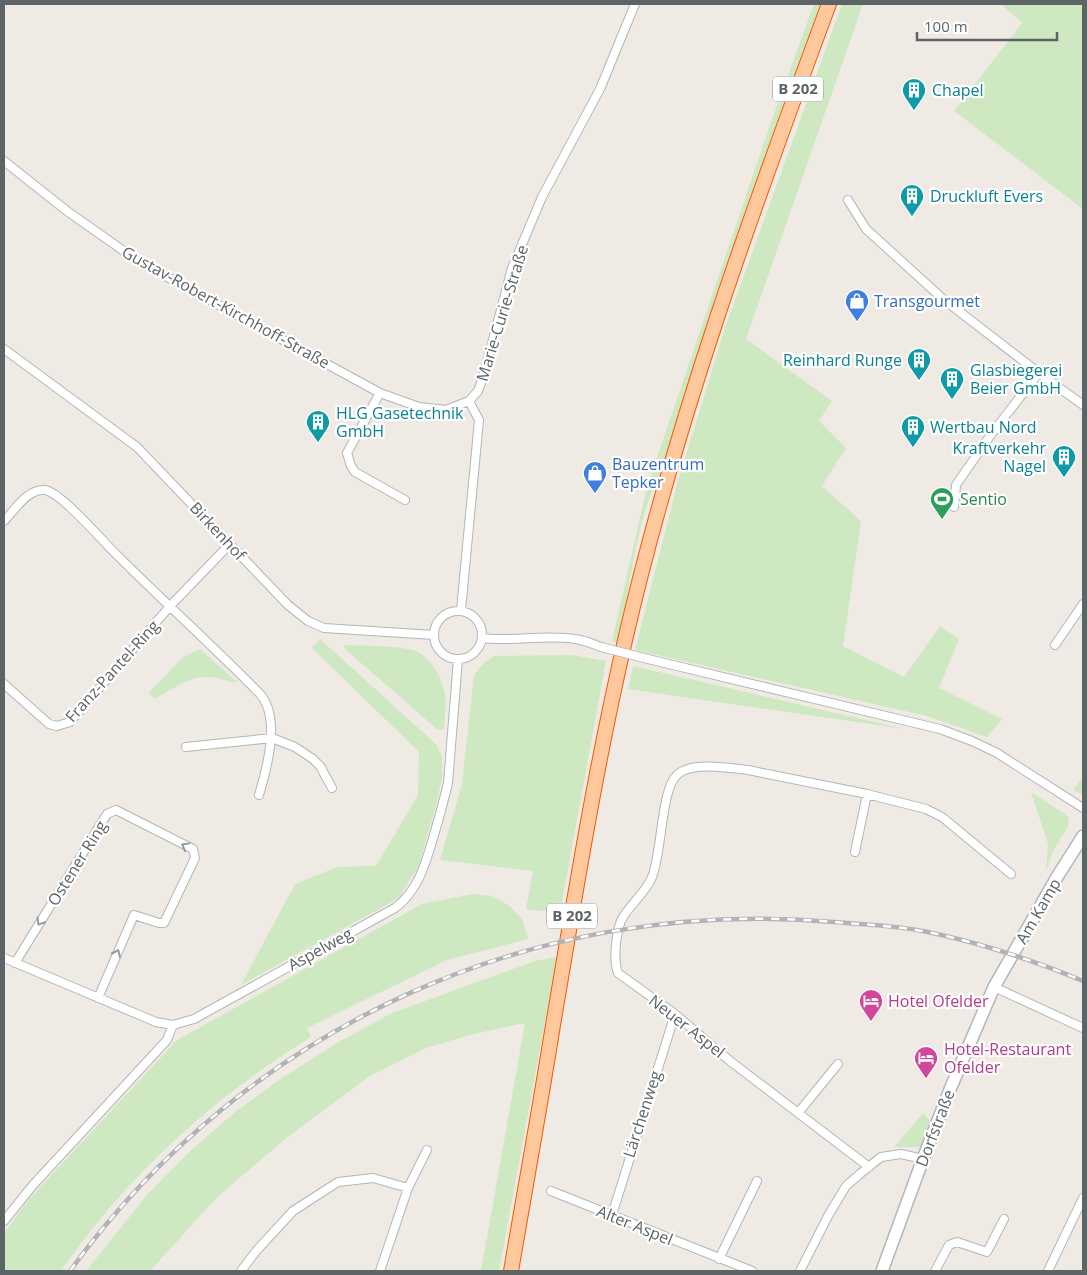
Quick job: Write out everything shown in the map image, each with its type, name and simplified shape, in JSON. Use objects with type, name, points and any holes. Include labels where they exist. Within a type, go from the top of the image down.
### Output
[{"type":"highway","name":"B 202","points":[[510,1271],[598,768],[626,636],[651,537],[681,431],[726,288],[829,4]]},
{"type":"main road","name":"Am Kamp","points":[[994,987],[1057,877],[1083,836]]},
{"type":"main road","name":"Dorfstraße","points":[[882,1271],[922,1159],[994,987]]},
{"type":"street","name":"Marie-Curie-Straße","points":[[460,610],[478,420],[469,401],[478,391],[484,374],[512,268],[542,197],[600,88],[635,4]]},
{"type":"street","name":"Gustav-Robert-Kirchhoff-Straße","points":[[4,161],[68,211],[138,261],[380,393],[419,407],[446,410],[469,401]]},
{"type":"street","points":[[848,200],[866,229],[944,299],[1083,405]]},
{"type":"street","name":"Birkenhof","points":[[4,349],[138,447],[288,606],[316,625],[336,629],[434,635]]},
{"type":"street","points":[[954,507],[956,485],[992,433],[1039,373]]},
{"type":"street","points":[[380,393],[347,453],[351,466],[356,472],[405,500]]},
{"type":"street","name":"Franz-Pantel-Ring","points":[[4,521],[33,492],[44,490],[51,492],[67,504],[117,556],[171,606],[266,700],[272,738],[266,771],[258,796]]},
{"type":"street","name":"Franz-Pantel-Ring","points":[[4,684],[49,724],[56,726],[70,722],[171,606],[230,544]]},
{"type":"street","points":[[1055,645],[1083,604]]},
{"type":"street","points":[[460,610],[474,616],[479,622],[482,638],[476,651],[465,658],[458,659],[451,658],[440,651],[436,645],[434,635],[436,625],[440,619],[451,611],[460,610]]},
{"type":"street","points":[[482,638],[494,640],[576,639],[652,660],[940,729],[997,753],[1083,808]]},
{"type":"street","name":"Aspelweg","points":[[173,1025],[194,1019],[395,908],[410,894],[417,884],[424,867],[448,783],[458,659]]},
{"type":"street","points":[[186,747],[272,738],[295,747],[313,759],[320,766],[332,788]]},
{"type":"street","name":"Neuer Aspel","points":[[866,794],[748,770],[708,767],[690,768],[682,771],[671,783],[657,863],[652,878],[622,920],[614,964],[618,973],[674,1014],[730,1061],[868,1167]]},
{"type":"street","points":[[855,852],[866,794],[926,809],[942,817],[1011,874]]},
{"type":"street","name":"Ostener Ring","points":[[15,962],[107,814],[116,810],[193,849],[195,858],[164,923],[134,915],[98,998]]},
{"type":"street","points":[[4,958],[156,1022],[173,1025],[168,1040],[33,1185],[4,1222]]},
{"type":"street","points":[[994,987],[1083,1028]]},
{"type":"street","name":"Lärchenweg","points":[[612,1215],[674,1014]]},
{"type":"street","points":[[798,1113],[838,1064]]},
{"type":"street","points":[[383,1271],[408,1188],[427,1150]]},
{"type":"street","points":[[800,1271],[828,1216],[846,1186],[881,1157],[901,1154],[922,1159]]},
{"type":"street","points":[[241,1271],[257,1250],[293,1211],[338,1182],[373,1178],[408,1188]]},
{"type":"street","points":[[719,1259],[757,1181]]},
{"type":"street","name":"Alter Aspel","points":[[551,1191],[752,1271]]},
{"type":"street","points":[[1048,1271],[1083,1198]]},
{"type":"street","points":[[935,1271],[949,1245],[957,1242],[987,1252],[1004,1219]]},
{"type":"green space","points":[[814,4],[822,4],[713,306],[662,469],[646,510],[635,554],[618,643],[612,641],[647,487],[770,125]]},
{"type":"green space","points":[[842,4],[863,4],[746,339],[832,401],[819,421],[846,448],[822,486],[861,521],[843,646],[904,677],[940,626],[959,639],[939,688],[1002,719],[987,737],[927,716],[635,650],[678,481],[725,328]]},
{"type":"green space","points":[[1001,4],[1083,4],[1083,209],[954,111],[1022,23]]},
{"type":"green space","points":[[320,639],[436,744],[442,756],[442,778],[436,806],[419,865],[400,896],[241,985],[295,884],[337,867],[376,866],[418,795],[419,752],[312,648]]},
{"type":"green space","points":[[344,645],[384,646],[414,650],[425,657],[437,671],[444,689],[446,703],[444,729],[438,730],[345,649]]},
{"type":"green space","points":[[200,649],[237,682],[214,677],[200,678],[181,684],[158,697],[154,698],[149,693],[183,657]]},
{"type":"green space","points":[[572,655],[606,661],[560,913],[526,909],[533,871],[440,860],[462,784],[474,676],[482,665],[494,656]]},
{"type":"green space","points":[[633,666],[905,729],[628,689]]},
{"type":"green space","points":[[1083,776],[1083,795],[1073,790]]},
{"type":"green space","points":[[1031,792],[1066,815],[1069,819],[1068,827],[1053,851],[1046,872],[1048,844]]},
{"type":"green space","points":[[473,894],[492,896],[510,906],[522,919],[528,939],[447,960],[307,1028],[311,1037],[239,1086],[174,1141],[143,1171],[114,1203],[61,1271],[4,1271],[4,1233],[29,1199],[177,1040],[422,904]]},
{"type":"green space","points":[[557,957],[499,1271],[481,1271],[525,1023],[473,1034],[426,1048],[370,1076],[289,1136],[218,1196],[150,1271],[86,1271],[146,1196],[187,1154],[235,1112],[282,1078],[337,1043],[392,1013],[535,961]]},
{"type":"green space","points":[[923,1113],[933,1125],[924,1147],[894,1147]]},
{"type":"railway","points":[[70,1271],[141,1185],[222,1109],[310,1046],[406,995],[507,956],[613,931],[722,919],[834,922],[911,929],[956,938],[1011,954],[1083,981]]},
{"type":"place","name":"Chapel","points":[[914,111]]},
{"type":"place","name":"Druckluft Evers","points":[[912,217]]},
{"type":"place","name":"Transgourmet","points":[[857,322]]},
{"type":"place","name":"Reinhard Runge","points":[[919,381]]},
{"type":"place","name":"Glasbiegerei Beier GmbH","points":[[952,400]]},
{"type":"place","name":"HLG Gasetechnik GmbH","points":[[318,443]]},
{"type":"place","name":"Wertbau Nord","points":[[913,448]]},
{"type":"place","name":"Kraftverkehr Nagel","points":[[1064,478]]},
{"type":"place","name":"Bauzentrum Tepker","points":[[595,494]]},
{"type":"place","name":"Sentio","points":[[942,520]]},
{"type":"place","name":"Hotel Ofelder","points":[[871,1022]]},
{"type":"place","name":"Hotel-Restaurant Ofelder","points":[[926,1079]]}]
